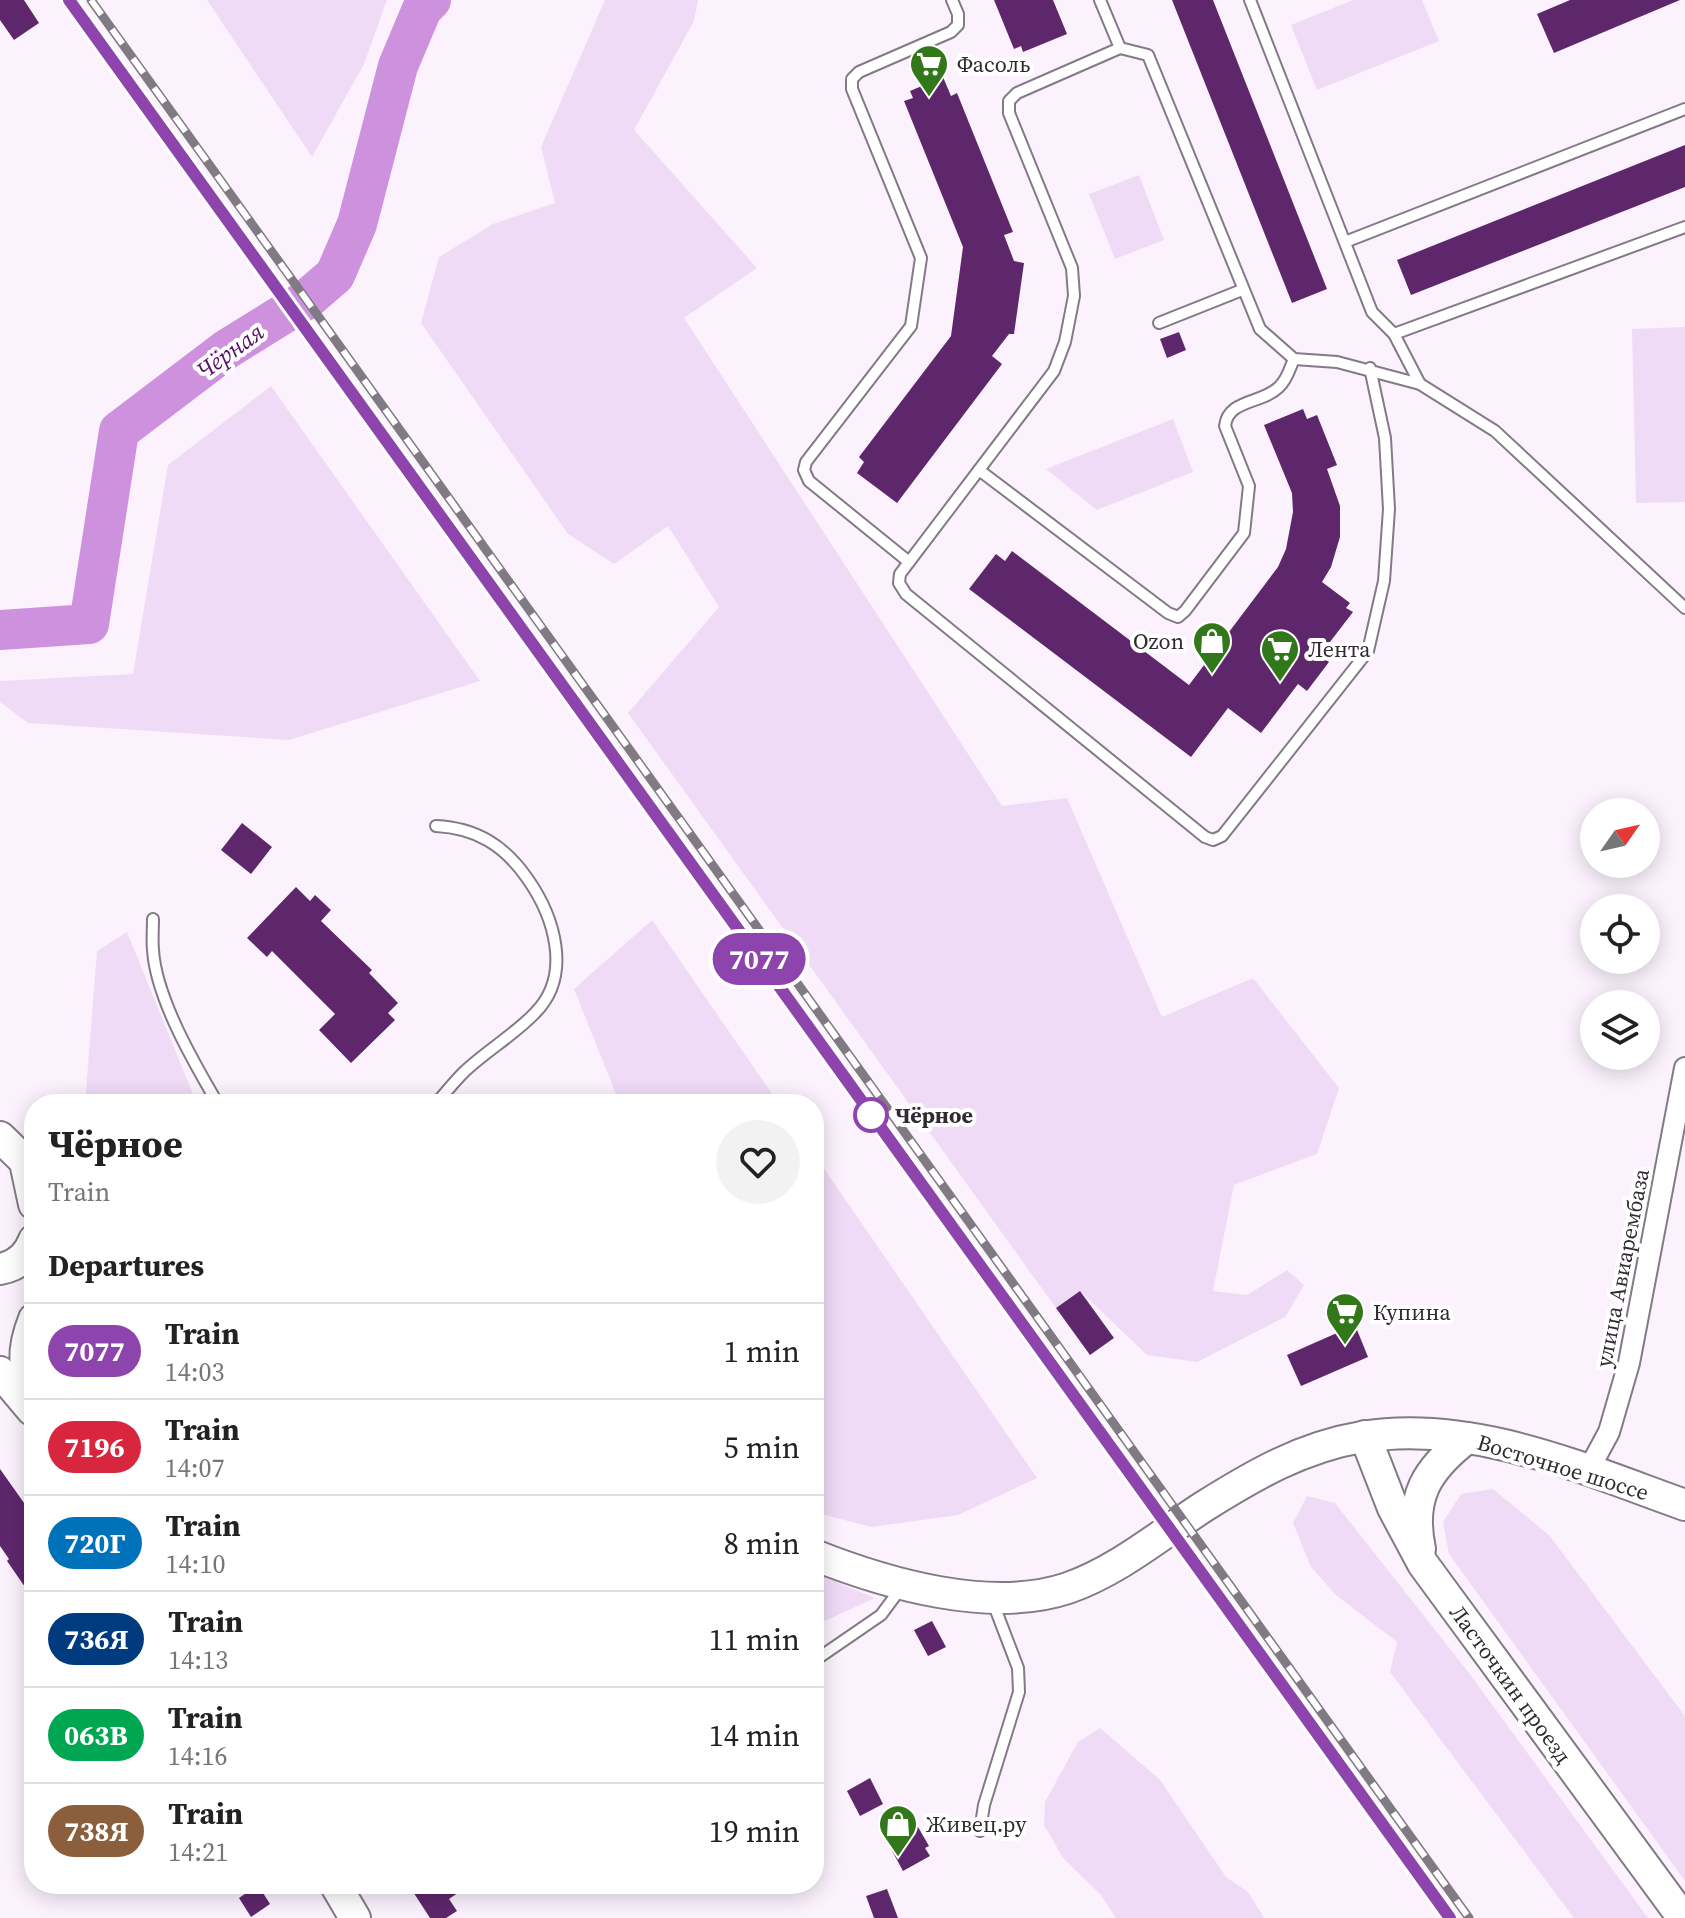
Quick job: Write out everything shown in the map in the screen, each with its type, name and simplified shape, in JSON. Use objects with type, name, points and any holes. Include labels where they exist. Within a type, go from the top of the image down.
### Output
[{"type":"main road","points":[[0,1137],[24,1160]]},
{"type":"main road","points":[[0,1269],[24,1257]]},
{"type":"main road","points":[[0,1372],[24,1400]]},
{"type":"main road","name":"Восточное шоссе","points":[[824,1559],[853,1570],[949,1593],[991,1598],[1019,1597],[1068,1588],[1133,1553],[1270,1467],[1320,1446],[1365,1436],[1430,1434],[1514,1448],[1685,1505]]},
{"type":"main road","name":"Ласточкин проезд","points":[[1365,1436],[1393,1508],[1423,1564],[1683,1918]]},
{"type":"main road","points":[[1423,1564],[1416,1509],[1426,1479],[1447,1453],[1467,1438]]},
{"type":"main road","points":[[341,1894],[355,1918]]},
{"type":"street","name":"улица Авиарембаза","points":[[1588,1471],[1609,1432],[1629,1363],[1685,1068]]},
{"type":"lane","points":[[909,562],[809,481],[804,470],[806,462],[911,326],[921,258],[852,89],[852,79],[859,72],[951,32],[958,25],[958,14],[952,0]]},
{"type":"lane","points":[[1100,0],[1120,48]]},
{"type":"lane","points":[[1250,0],[1372,312],[1394,334],[1420,384]]},
{"type":"lane","points":[[1370,368],[1385,438],[1389,509],[1384,581],[1368,651],[1222,836],[1213,840],[1205,837],[906,594],[899,583],[900,574],[1054,371],[1065,342],[1074,296],[1072,268],[1009,113],[1009,101],[1017,93],[1120,48],[1148,55],[1260,329],[1294,359],[1370,368],[1420,384],[1495,431],[1685,608]]},
{"type":"lane","points":[[1345,242],[1685,109]]},
{"type":"lane","points":[[1394,334],[1685,227]]},
{"type":"lane","points":[[1159,323],[1242,290]]},
{"type":"lane","points":[[979,470],[1168,613],[1178,617],[1244,533],[1249,486],[1225,426],[1226,416],[1232,409],[1271,394],[1280,387],[1294,359]]},
{"type":"lane","points":[[436,826],[476,832],[509,855],[544,905],[555,939],[556,957],[555,977],[537,1012],[464,1072],[445,1094]]},
{"type":"lane","points":[[153,919],[153,953],[163,990],[179,1032],[213,1094]]},
{"type":"lane","points":[[824,1654],[881,1615],[904,1582]]},
{"type":"lane","points":[[980,1831],[984,1805],[1019,1692],[1018,1668],[991,1598]]},
{"type":"shaded area","points":[[207,0],[387,0],[364,64],[312,157]]},
{"type":"shaded area","points":[[605,0],[698,0],[694,21],[634,130],[757,268],[684,318],[1002,806],[1067,798],[1162,1017],[1253,978],[1339,1088],[1317,1154],[1234,1185],[1213,1291],[1247,1295],[1287,1270],[1304,1285],[1285,1317],[1197,1362],[1147,1355],[1080,1291],[1056,1308],[628,713],[719,607],[668,526],[614,564],[568,534],[421,323],[439,257],[493,224],[555,203],[541,147]]},
{"type":"shaded area","points":[[1353,0],[1422,0],[1439,41],[1317,90],[1291,25]]},
{"type":"shaded area","points":[[1139,175],[1164,240],[1115,259],[1089,194]]},
{"type":"shaded area","points":[[1685,327],[1685,502],[1636,503],[1632,329]]},
{"type":"shaded area","points":[[271,386],[480,681],[289,740],[28,723],[0,702],[0,681],[133,674],[168,465]]},
{"type":"shaded area","points":[[1173,419],[1193,472],[1097,510],[1046,469]]},
{"type":"shaded area","points":[[652,920],[772,1094],[616,1094],[574,989]]},
{"type":"shaded area","points":[[127,932],[193,1094],[86,1094],[97,951]]},
{"type":"shaded area","points":[[824,1169],[1037,1478],[958,1515],[871,1527],[824,1515]]},
{"type":"shaded area","points":[[1493,1489],[1549,1535],[1685,1716],[1685,1881],[1449,1554],[1443,1522],[1461,1494]]},
{"type":"shaded area","points":[[1307,1496],[1335,1503],[1469,1673],[1648,1918],[1574,1918],[1390,1672],[1397,1642],[1336,1595],[1311,1567],[1293,1523]]},
{"type":"shaded area","points":[[824,1577],[875,1598],[824,1621]]},
{"type":"shaded area","points":[[1100,1728],[1160,1780],[1226,1877],[1248,1892],[1264,1918],[1116,1918],[1101,1895],[1063,1858],[1044,1825],[1045,1802],[1078,1742]]},
{"type":"building","points":[[0,0],[24,0],[39,23],[14,40],[0,20]]},
{"type":"building","points":[[994,0],[1053,0],[1067,34],[1023,52],[1021,46],[1014,49]]},
{"type":"building","points":[[1172,0],[1213,0],[1327,289],[1292,303]]},
{"type":"building","points":[[1570,0],[1680,0],[1554,53],[1537,14]]},
{"type":"building","points":[[943,77],[951,96],[957,93],[1013,232],[1004,235],[1014,261],[1024,263],[1014,334],[1009,334],[992,356],[1002,364],[897,503],[857,473],[864,462],[859,457],[951,336],[963,247],[904,101],[913,98],[910,91]]},
{"type":"building","points":[[1685,145],[1685,187],[1411,295],[1397,260]]},
{"type":"building","points":[[1179,332],[1186,350],[1167,358],[1160,339]]},
{"type":"building","points":[[1303,409],[1307,419],[1317,415],[1337,465],[1327,469],[1340,506],[1340,537],[1331,567],[1322,582],[1350,603],[1346,608],[1353,612],[1320,655],[1329,662],[1307,691],[1298,684],[1261,733],[1228,708],[1191,757],[969,589],[996,554],[1005,561],[1012,551],[1189,685],[1278,567],[1286,549],[1293,512],[1292,493],[1264,425]]},
{"type":"building","points":[[242,823],[272,847],[251,874],[221,850]]},
{"type":"building","points":[[296,887],[310,901],[315,895],[331,910],[321,921],[372,970],[369,973],[398,1003],[388,1013],[395,1020],[351,1063],[319,1030],[335,1014],[272,951],[267,957],[247,938]]},
{"type":"building","points":[[1080,1291],[1114,1338],[1090,1355],[1056,1308]]},
{"type":"building","points":[[1355,1325],[1368,1357],[1301,1386],[1287,1355]]},
{"type":"building","points":[[0,1469],[24,1503],[24,1586],[0,1546]]},
{"type":"building","points":[[932,1621],[946,1647],[928,1656],[914,1630]]},
{"type":"building","points":[[870,1778],[883,1804],[860,1816],[847,1791]]},
{"type":"building","points":[[914,1820],[929,1846],[925,1848],[930,1856],[903,1871],[884,1836]]},
{"type":"building","points":[[887,1889],[898,1918],[874,1918],[866,1896]]},
{"type":"building","points":[[245,1894],[264,1894],[270,1904],[251,1917],[239,1898]]},
{"type":"building","points":[[414,1894],[456,1894],[449,1899],[457,1911],[446,1918],[430,1918]]},
{"type":"waterway","name":"Чёрная","points":[[0,630],[89,624],[119,431],[227,349],[306,300],[335,275],[357,224],[398,66],[422,9],[431,0]]},
{"type":"railway","points":[[69,0],[1449,1918]]},
{"type":"railway","points":[[91,0],[1469,1918]]},
{"type":"train","name":"7077","points":[[69,0],[1450,1918]]},
{"type":"place","name":"Фасоль","points":[[929,98]]},
{"type":"place","name":"Ozon","points":[[1212,675]]},
{"type":"place","name":"Лента","points":[[1280,683]]},
{"type":"place","name":"Чёрное","points":[[871,1115]]},
{"type":"place","name":"Купина","points":[[1345,1346]]},
{"type":"place","name":"Живец.ру","points":[[898,1858]]}]
